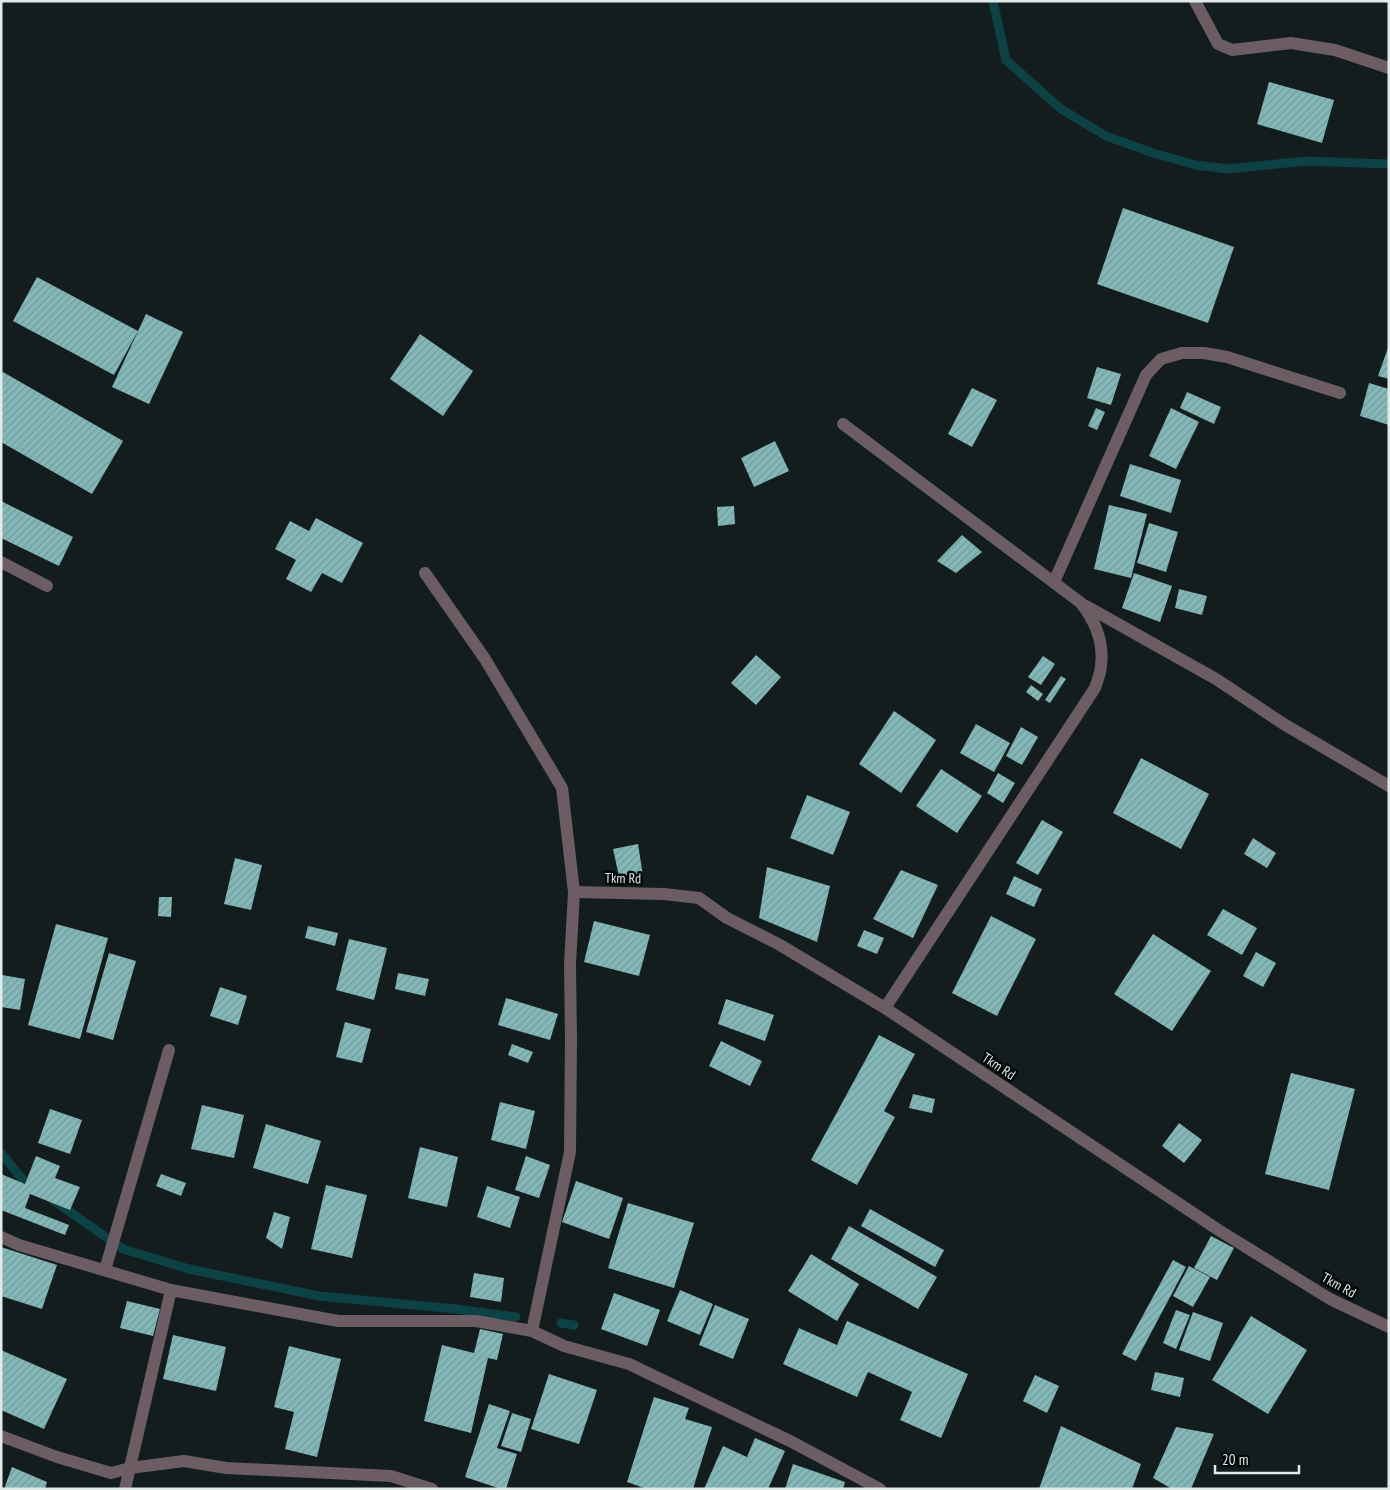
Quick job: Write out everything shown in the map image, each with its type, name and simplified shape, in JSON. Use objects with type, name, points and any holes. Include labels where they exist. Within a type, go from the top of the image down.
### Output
[{"type":"street","points":[[1195,1],[1218,44],[1232,50],[1291,43],[1335,50],[1389,68]]},
{"type":"street","points":[[1054,582],[1146,375],[1162,359],[1182,353],[1204,353],[1227,357],[1340,393]]},
{"type":"street","points":[[843,424],[1082,603],[1216,679],[1290,728],[1389,786]]},
{"type":"street","points":[[1,562],[47,586]]},
{"type":"street","points":[[426,573],[485,660],[562,788],[574,892],[570,964],[570,1152],[532,1331]]},
{"type":"street","points":[[884,1008],[1095,688],[1101,665],[1100,639],[1092,618],[1082,603]]},
{"type":"street","name":"Tkm Rd","points":[[574,892],[664,894],[699,898],[727,918],[780,945],[884,1008],[1220,1231],[1330,1299],[1389,1327]]},
{"type":"street","points":[[105,1270],[168,1050]]},
{"type":"street","points":[[1,1237],[19,1245],[171,1290],[338,1321],[476,1321],[532,1331],[564,1346],[629,1364],[792,1442],[880,1489]]},
{"type":"street","points":[[125,1489],[171,1290]]},
{"type":"street","points":[[1,1436],[57,1457],[111,1473],[130,1468],[184,1461],[226,1468],[391,1476],[432,1489]]},
{"type":"building","points":[[1269,82],[1334,100],[1322,143],[1257,124]]},
{"type":"building","points":[[1123,208],[1234,247],[1208,323],[1097,284]]},
{"type":"building","points":[[37,277],[138,331],[114,375],[13,321]]},
{"type":"building","points":[[146,314],[183,332],[149,404],[112,387]]},
{"type":"building","points":[[420,334],[473,371],[443,416],[390,379]]},
{"type":"building","points":[[1389,345],[1389,379],[1378,376]]},
{"type":"building","points":[[1097,367],[1121,374],[1111,405],[1087,398]]},
{"type":"building","points":[[3,372],[123,441],[92,494],[1,442],[1,374]]},
{"type":"building","points":[[1369,383],[1389,389],[1389,425],[1360,416]]},
{"type":"building","points":[[972,388],[997,400],[972,447],[948,434]]},
{"type":"building","points":[[1187,392],[1221,407],[1214,424],[1180,408]]},
{"type":"building","points":[[1096,408],[1105,412],[1097,430],[1088,426]]},
{"type":"building","points":[[1171,408],[1199,422],[1176,469],[1149,456]]},
{"type":"building","points":[[775,441],[789,471],[754,487],[741,458]]},
{"type":"building","points":[[1130,464],[1181,480],[1171,513],[1120,496]]},
{"type":"building","points":[[1,501],[73,537],[59,566],[1,538]]},
{"type":"building","points":[[1109,505],[1147,514],[1131,578],[1094,569]]},
{"type":"building","points":[[734,506],[735,524],[718,526],[717,507]]},
{"type":"building","points":[[316,518],[363,543],[342,583],[322,573],[311,592],[286,579],[296,560],[275,549],[290,521],[309,531]]},
{"type":"building","points":[[1149,523],[1178,532],[1166,572],[1137,563]]},
{"type":"building","points":[[962,535],[982,552],[956,573],[937,561]]},
{"type":"building","points":[[1134,573],[1172,586],[1160,622],[1122,608]]},
{"type":"building","points":[[1179,589],[1207,596],[1202,615],[1175,608]]},
{"type":"building","points":[[756,655],[781,677],[756,705],[731,683]]},
{"type":"building","points":[[1043,656],[1055,664],[1041,685],[1028,677]]},
{"type":"building","points":[[1061,676],[1066,679],[1050,703],[1045,700]]},
{"type":"building","points":[[1031,685],[1043,694],[1038,701],[1026,692]]},
{"type":"building","points":[[894,711],[936,740],[901,793],[859,764]]},
{"type":"building","points":[[976,724],[1010,743],[994,772],[960,753]]},
{"type":"building","points":[[1021,727],[1038,737],[1022,765],[1006,756]]},
{"type":"building","points":[[1141,758],[1209,794],[1181,849],[1113,813]]},
{"type":"building","points":[[941,769],[982,796],[957,833],[916,806]]},
{"type":"building","points":[[998,773],[1015,783],[1003,803],[987,793]]},
{"type":"building","points":[[807,795],[850,812],[833,855],[790,838]]},
{"type":"building","points":[[1042,820],[1063,832],[1038,875],[1016,863]]},
{"type":"building","points":[[1253,838],[1276,853],[1267,868],[1244,854]]},
{"type":"building","points":[[638,844],[643,876],[620,881],[613,849]]},
{"type":"building","points":[[235,858],[262,865],[251,910],[224,904]]},
{"type":"building","points":[[767,867],[830,886],[817,942],[759,918]]},
{"type":"building","points":[[901,870],[938,885],[913,938],[873,919]]},
{"type":"building","points":[[1014,876],[1042,889],[1034,907],[1006,894]]},
{"type":"building","points":[[159,897],[172,897],[171,917],[158,916]]},
{"type":"building","points":[[1223,909],[1257,928],[1242,955],[1207,935]]},
{"type":"building","points":[[991,916],[1036,939],[997,1016],[952,993]]},
{"type":"building","points":[[594,921],[650,935],[639,976],[584,962]]},
{"type":"building","points":[[56,924],[108,938],[80,1039],[28,1025]]},
{"type":"building","points":[[308,926],[338,933],[335,946],[305,938]]},
{"type":"building","points":[[864,930],[884,938],[877,954],[857,946]]},
{"type":"building","points":[[1153,934],[1211,971],[1172,1031],[1114,994]]},
{"type":"building","points":[[349,939],[387,948],[374,1000],[336,990]]},
{"type":"building","points":[[1256,952],[1276,963],[1263,987],[1243,976]]},
{"type":"building","points":[[109,953],[136,961],[113,1040],[86,1032]]},
{"type":"building","points":[[398,973],[429,979],[425,996],[395,989]]},
{"type":"building","points":[[2,975],[25,979],[20,1010],[1,1007]]},
{"type":"building","points":[[220,987],[247,996],[238,1025],[210,1016]]},
{"type":"building","points":[[506,998],[558,1014],[550,1040],[498,1025]]},
{"type":"building","points":[[726,999],[774,1015],[765,1041],[718,1024]]},
{"type":"building","points":[[345,1022],[371,1029],[362,1063],[336,1057]]},
{"type":"building","points":[[879,1035],[915,1054],[884,1111],[895,1117],[857,1185],[811,1160]]},
{"type":"building","points":[[721,1041],[762,1061],[750,1086],[709,1066]]},
{"type":"building","points":[[512,1044],[533,1052],[528,1063],[508,1055]]},
{"type":"building","points":[[1291,1073],[1355,1089],[1329,1190],[1265,1174]]},
{"type":"building","points":[[913,1094],[935,1099],[932,1113],[909,1108]]},
{"type":"building","points":[[500,1102],[535,1111],[526,1149],[491,1140]]},
{"type":"building","points":[[202,1105],[244,1115],[234,1158],[191,1149]]},
{"type":"building","points":[[50,1109],[82,1120],[70,1154],[38,1143]]},
{"type":"building","points":[[1179,1123],[1202,1140],[1184,1163],[1162,1146]]},
{"type":"building","points":[[266,1124],[321,1141],[308,1184],[253,1168]]},
{"type":"building","points":[[420,1147],[458,1157],[447,1207],[408,1198]]},
{"type":"building","points":[[36,1156],[60,1166],[55,1178],[80,1187],[70,1210],[30,1194],[25,1208],[69,1225],[65,1235],[1,1210],[1,1174],[25,1184]]},
{"type":"building","points":[[526,1156],[550,1165],[539,1198],[515,1190]]},
{"type":"building","points":[[161,1174],[186,1183],[181,1196],[156,1186]]},
{"type":"building","points":[[576,1181],[623,1198],[609,1239],[562,1222]]},
{"type":"building","points":[[326,1185],[367,1195],[352,1258],[311,1249]]},
{"type":"building","points":[[487,1186],[520,1197],[510,1228],[477,1217]]},
{"type":"building","points":[[628,1203],[694,1223],[674,1288],[608,1268]]},
{"type":"building","points":[[870,1209],[944,1250],[935,1267],[861,1226]]},
{"type":"building","points":[[274,1212],[290,1217],[282,1249],[266,1238]]},
{"type":"building","points":[[849,1226],[937,1277],[918,1309],[831,1259]]},
{"type":"building","points":[[1211,1236],[1234,1248],[1217,1280],[1194,1268]]},
{"type":"building","points":[[1,1247],[57,1265],[42,1309],[1,1296]]},
{"type":"building","points":[[811,1254],[859,1284],[837,1321],[788,1291]]},
{"type":"building","points":[[1173,1260],[1186,1267],[1136,1361],[1122,1354]]},
{"type":"building","points":[[1189,1266],[1210,1277],[1193,1307],[1173,1296]]},
{"type":"building","points":[[474,1273],[504,1278],[501,1302],[470,1297]]},
{"type":"building","points":[[680,1290],[713,1304],[700,1335],[667,1321]]},
{"type":"building","points":[[614,1293],[660,1310],[647,1346],[601,1329]]},
{"type":"building","points":[[127,1301],[160,1309],[153,1336],[120,1328]]},
{"type":"building","points":[[715,1305],[749,1319],[733,1359],[699,1345]]},
{"type":"building","points":[[1176,1310],[1190,1315],[1176,1349],[1163,1343]]},
{"type":"building","points":[[1193,1312],[1223,1323],[1210,1361],[1179,1350]]},
{"type":"building","points":[[1251,1316],[1307,1350],[1268,1414],[1212,1380]]},
{"type":"building","points":[[847,1321],[968,1374],[941,1438],[900,1420],[912,1392],[868,1372],[857,1397],[783,1364],[799,1328],[837,1345]]},
{"type":"building","points":[[480,1329],[503,1334],[497,1360],[488,1358],[471,1433],[424,1421],[442,1345],[474,1353]]},
{"type":"building","points":[[173,1335],[226,1347],[216,1391],[163,1379]]},
{"type":"building","points":[[289,1346],[341,1359],[317,1457],[285,1449],[294,1412],[274,1407]]},
{"type":"building","points":[[1,1350],[67,1379],[44,1429],[1,1410]]},
{"type":"building","points":[[1155,1372],[1184,1378],[1180,1397],[1151,1390]]},
{"type":"building","points":[[549,1374],[597,1390],[579,1444],[531,1429]]},
{"type":"building","points":[[1035,1375],[1059,1386],[1047,1413],[1023,1401]]},
{"type":"building","points":[[654,1397],[689,1408],[685,1419],[712,1427],[693,1489],[647,1489],[627,1482]]},
{"type":"building","points":[[489,1404],[510,1411],[497,1448],[517,1454],[506,1489],[465,1477]]},
{"type":"building","points":[[512,1413],[531,1419],[521,1452],[501,1446]]},
{"type":"building","points":[[1061,1426],[1141,1464],[1132,1489],[1039,1489]]},
{"type":"building","points":[[1176,1427],[1214,1434],[1191,1489],[1172,1489],[1153,1478]]},
{"type":"building","points":[[755,1438],[785,1451],[768,1489],[704,1489],[723,1446],[747,1457]]},
{"type":"building","points":[[793,1464],[845,1482],[843,1489],[785,1489]]},
{"type":"building","points":[[12,1467],[47,1482],[45,1489],[4,1489]]},
{"type":"waterway","points":[[993,1],[1006,60],[1061,109],[1106,136],[1156,154],[1196,165],[1228,169],[1306,161],[1389,164]]},
{"type":"waterway","points":[[1,1153],[23,1180],[34,1187]]},
{"type":"waterway","points":[[53,1200],[123,1249],[189,1269],[319,1296],[456,1309],[516,1317]]},
{"type":"waterway","points":[[561,1323],[574,1325]]}]
